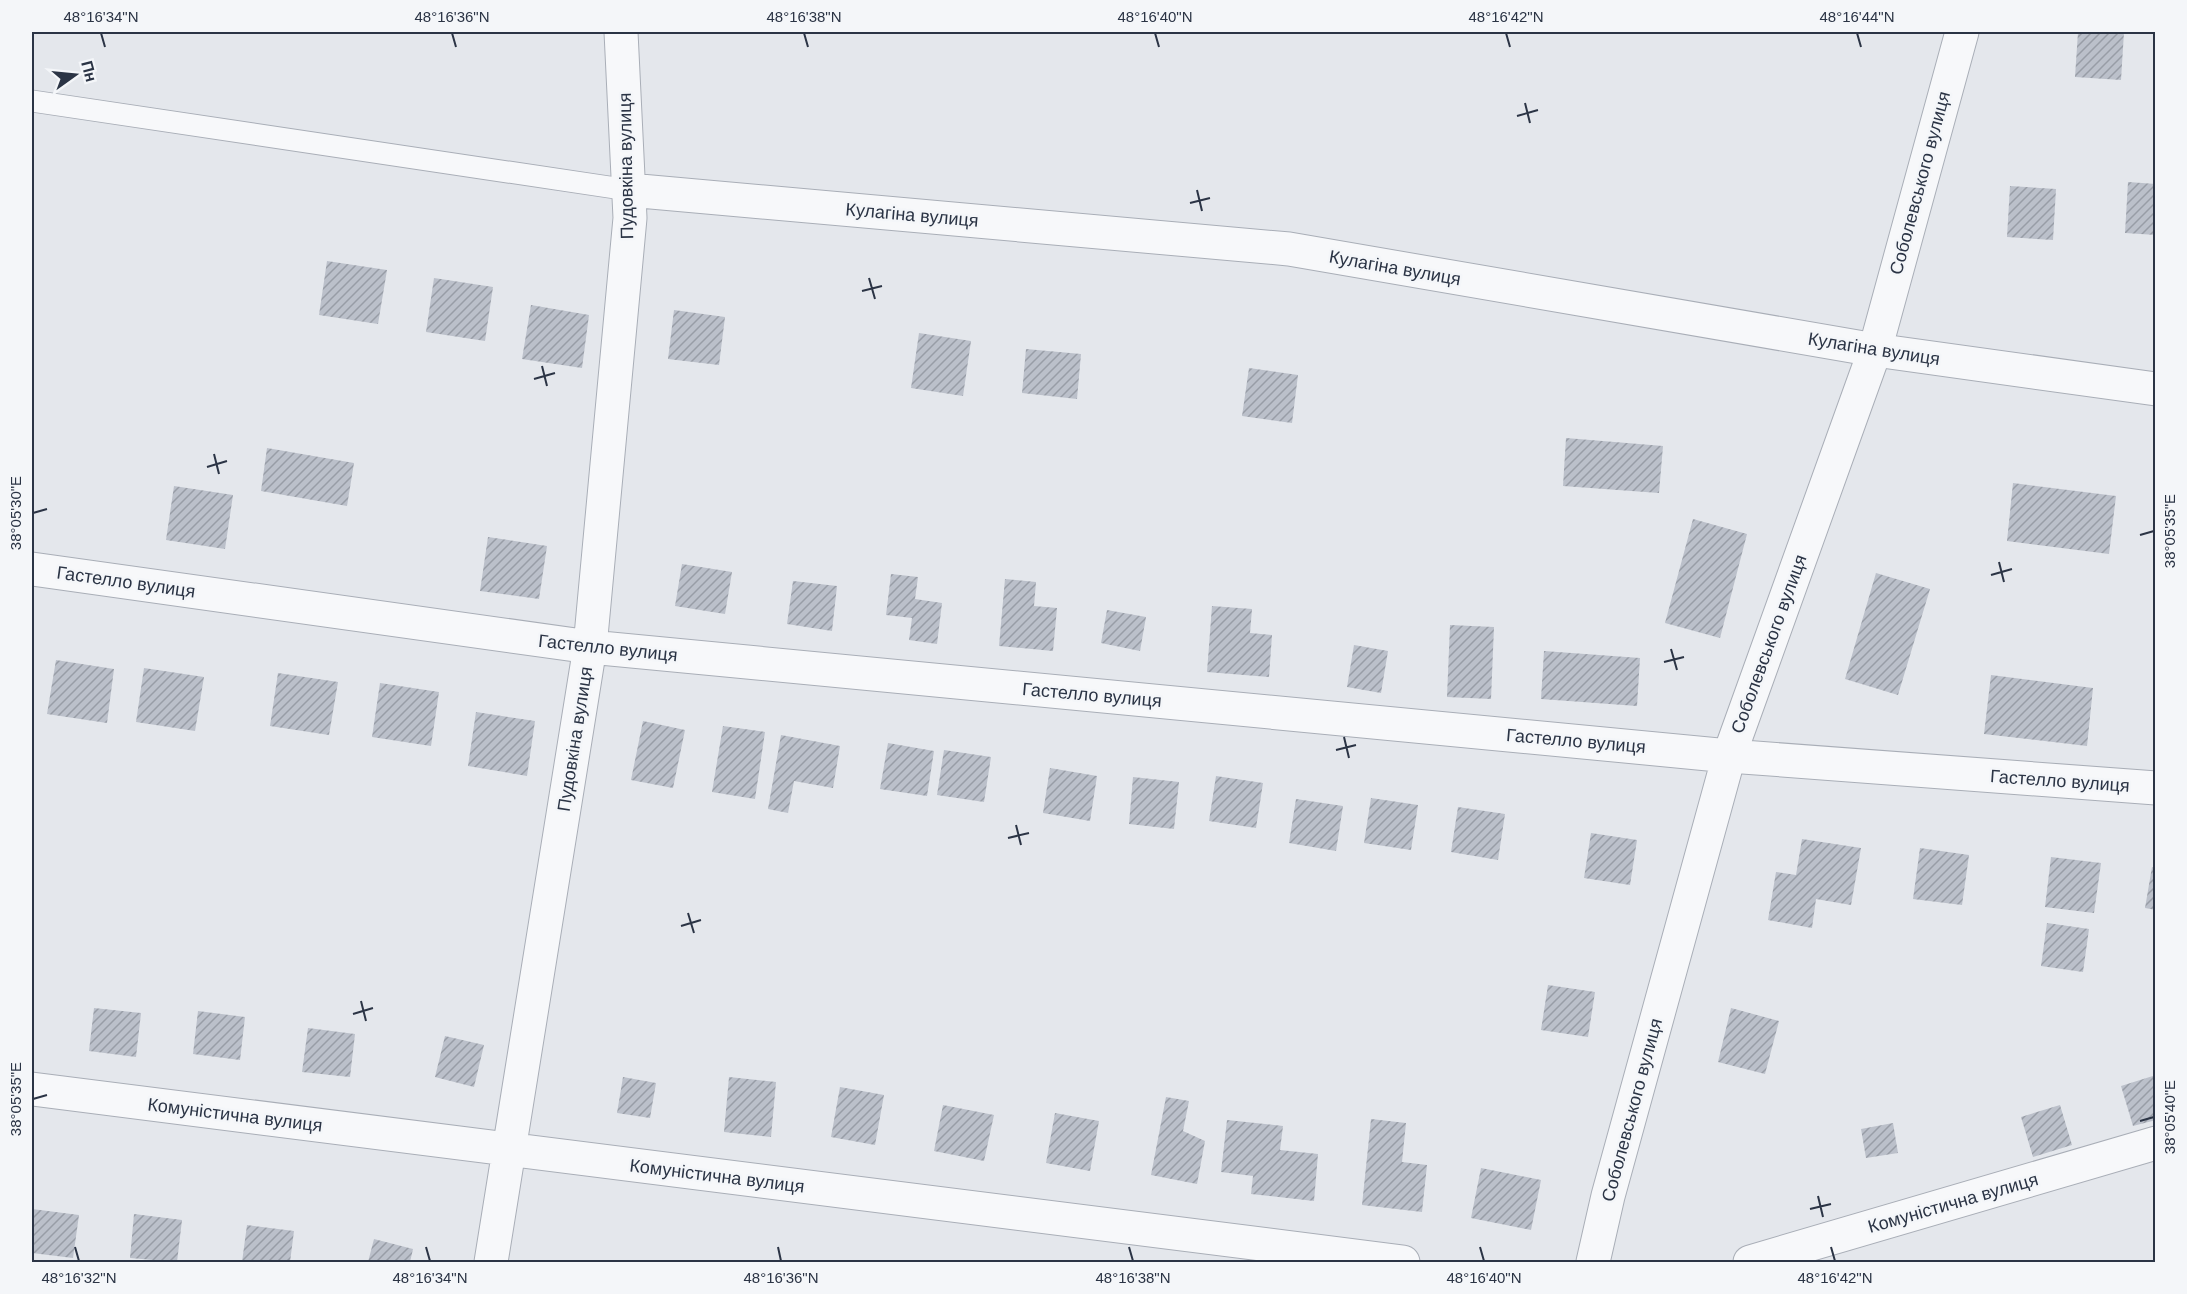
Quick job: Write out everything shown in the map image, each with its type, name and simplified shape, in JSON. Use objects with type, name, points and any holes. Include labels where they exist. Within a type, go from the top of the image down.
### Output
[{"type":"street","name":"Пудовкіна вулиця","points":[[491,1263],[590,647],[630,218],[621,32]]},
{"type":"street","name":"Соболевського вулиця","points":[[1593,1263],[1608,1196],[1729,756],[1875,350],[1962,32]]},
{"type":"street","name":"Кулагіна вулиця","points":[[629,190],[1289,249],[1875,350],[2156,389]]},
{"type":"street","name":"Гастелло вулиця","points":[[32,569],[590,647],[1729,756],[2156,788]]},
{"type":"street","name":"Комуністична вулиця","points":[[32,1089],[1403,1263]]},
{"type":"street","name":"Комуністична вулиця","points":[[1750,1263],[2156,1143]]},
{"type":"lane","points":[[32,101],[629,190]]},
{"type":"building","points":[[2078,32],[2124,32],[2121,80],[2075,77]]},
{"type":"building","points":[[2128,182],[2156,184],[2156,235],[2125,233]]},
{"type":"building","points":[[2010,186],[2056,189],[2053,240],[2007,237]]},
{"type":"building","points":[[327,261],[387,270],[378,324],[319,315]]},
{"type":"building","points":[[434,278],[493,287],[485,341],[426,332]]},
{"type":"building","points":[[531,305],[589,315],[582,368],[522,359]]},
{"type":"building","points":[[674,310],[725,317],[719,365],[668,359]]},
{"type":"building","points":[[919,333],[971,341],[963,396],[911,388]]},
{"type":"building","points":[[1026,349],[1081,354],[1077,399],[1022,393]]},
{"type":"building","points":[[1249,368],[1298,375],[1292,423],[1242,416]]},
{"type":"building","points":[[1566,438],[1663,446],[1659,493],[1563,486]]},
{"type":"building","points":[[267,448],[354,463],[347,506],[261,491]]},
{"type":"building","points":[[2013,483],[2116,496],[2109,554],[2007,541]]},
{"type":"building","points":[[174,486],[233,495],[225,549],[166,540]]},
{"type":"building","points":[[1693,519],[1747,534],[1720,638],[1665,623]]},
{"type":"building","points":[[488,537],[547,546],[539,599],[480,591]]},
{"type":"building","points":[[682,564],[732,572],[725,614],[675,606]]},
{"type":"building","points":[[1876,573],[1930,589],[1898,695],[1845,679]]},
{"type":"building","points":[[891,574],[918,577],[915,599],[942,603],[937,644],[909,640],[912,618],[886,615]]},
{"type":"building","points":[[1005,579],[1036,582],[1034,606],[1057,608],[1053,651],[999,646]]},
{"type":"building","points":[[793,581],[837,586],[832,631],[787,624]]},
{"type":"building","points":[[1212,606],[1252,609],[1250,633],[1272,635],[1269,677],[1207,672]]},
{"type":"building","points":[[1107,610],[1146,617],[1140,651],[1101,643]]},
{"type":"building","points":[[1450,625],[1494,627],[1491,699],[1447,697]]},
{"type":"building","points":[[1354,645],[1388,651],[1381,693],[1347,687]]},
{"type":"building","points":[[1544,651],[1640,658],[1637,706],[1541,699]]},
{"type":"building","points":[[56,660],[114,669],[107,723],[47,714]]},
{"type":"building","points":[[144,668],[204,677],[195,731],[136,722]]},
{"type":"building","points":[[278,673],[338,682],[329,735],[270,726]]},
{"type":"building","points":[[1991,675],[2093,688],[2087,746],[1984,734]]},
{"type":"building","points":[[380,683],[439,692],[431,746],[372,737]]},
{"type":"building","points":[[476,712],[535,721],[527,776],[468,766]]},
{"type":"building","points":[[643,721],[685,730],[673,788],[631,780]]},
{"type":"building","points":[[723,726],[765,732],[755,799],[712,792]]},
{"type":"building","points":[[781,735],[840,746],[833,788],[794,781],[788,813],[768,809]]},
{"type":"building","points":[[888,743],[934,751],[927,796],[880,789]]},
{"type":"building","points":[[944,750],[991,757],[984,802],[937,795]]},
{"type":"building","points":[[1050,768],[1097,776],[1090,821],[1043,813]]},
{"type":"building","points":[[1216,776],[1263,783],[1256,828],[1209,821]]},
{"type":"building","points":[[1133,777],[1179,782],[1174,829],[1129,824]]},
{"type":"building","points":[[1371,798],[1418,805],[1411,850],[1364,843]]},
{"type":"building","points":[[1296,799],[1343,806],[1336,851],[1289,843]]},
{"type":"building","points":[[1458,807],[1505,814],[1498,860],[1451,852]]},
{"type":"building","points":[[1591,833],[1637,840],[1630,885],[1584,878]]},
{"type":"building","points":[[1802,839],[1861,848],[1851,905],[1816,899],[1812,928],[1768,920],[1776,872],[1796,875]]},
{"type":"building","points":[[1920,848],[1969,855],[1962,905],[1913,899]]},
{"type":"building","points":[[2051,857],[2101,863],[2094,913],[2045,907]]},
{"type":"building","points":[[2152,867],[2156,868],[2156,910],[2145,908]]},
{"type":"building","points":[[2047,923],[2089,929],[2083,972],[2041,966]]},
{"type":"building","points":[[1548,985],[1595,992],[1588,1037],[1541,1030]]},
{"type":"building","points":[[94,1008],[141,1013],[136,1057],[89,1051]]},
{"type":"building","points":[[1731,1008],[1779,1021],[1765,1074],[1718,1062]]},
{"type":"building","points":[[198,1011],[245,1017],[240,1060],[193,1054]]},
{"type":"building","points":[[308,1028],[355,1034],[350,1077],[302,1072]]},
{"type":"building","points":[[445,1036],[484,1045],[474,1087],[435,1077]]},
{"type":"building","points":[[2156,1075],[2156,1120],[2133,1126],[2121,1086]]},
{"type":"building","points":[[623,1077],[656,1083],[650,1118],[617,1113]]},
{"type":"building","points":[[729,1077],[776,1082],[771,1137],[724,1132]]},
{"type":"building","points":[[840,1087],[884,1095],[875,1145],[831,1137]]},
{"type":"building","points":[[1166,1097],[1189,1101],[1183,1131],[1205,1141],[1197,1184],[1151,1175]]},
{"type":"building","points":[[943,1105],[994,1115],[984,1161],[934,1151]]},
{"type":"building","points":[[2060,1105],[2072,1145],[2033,1157],[2021,1117]]},
{"type":"building","points":[[1055,1113],[1099,1121],[1090,1171],[1046,1163]]},
{"type":"building","points":[[1371,1119],[1406,1123],[1402,1162],[1427,1165],[1422,1212],[1362,1205]]},
{"type":"building","points":[[1227,1120],[1283,1126],[1280,1150],[1318,1154],[1314,1201],[1251,1194],[1253,1176],[1221,1172]]},
{"type":"building","points":[[1893,1123],[1898,1153],[1866,1158],[1861,1129]]},
{"type":"building","points":[[1481,1168],[1541,1180],[1531,1230],[1471,1218]]},
{"type":"building","points":[[32,1209],[79,1215],[73,1258],[32,1253]]},
{"type":"building","points":[[134,1214],[182,1220],[177,1262],[130,1258]]},
{"type":"building","points":[[247,1225],[294,1231],[290,1262],[242,1262]]},
{"type":"building","points":[[374,1239],[413,1249],[410,1262],[368,1262]]}]
